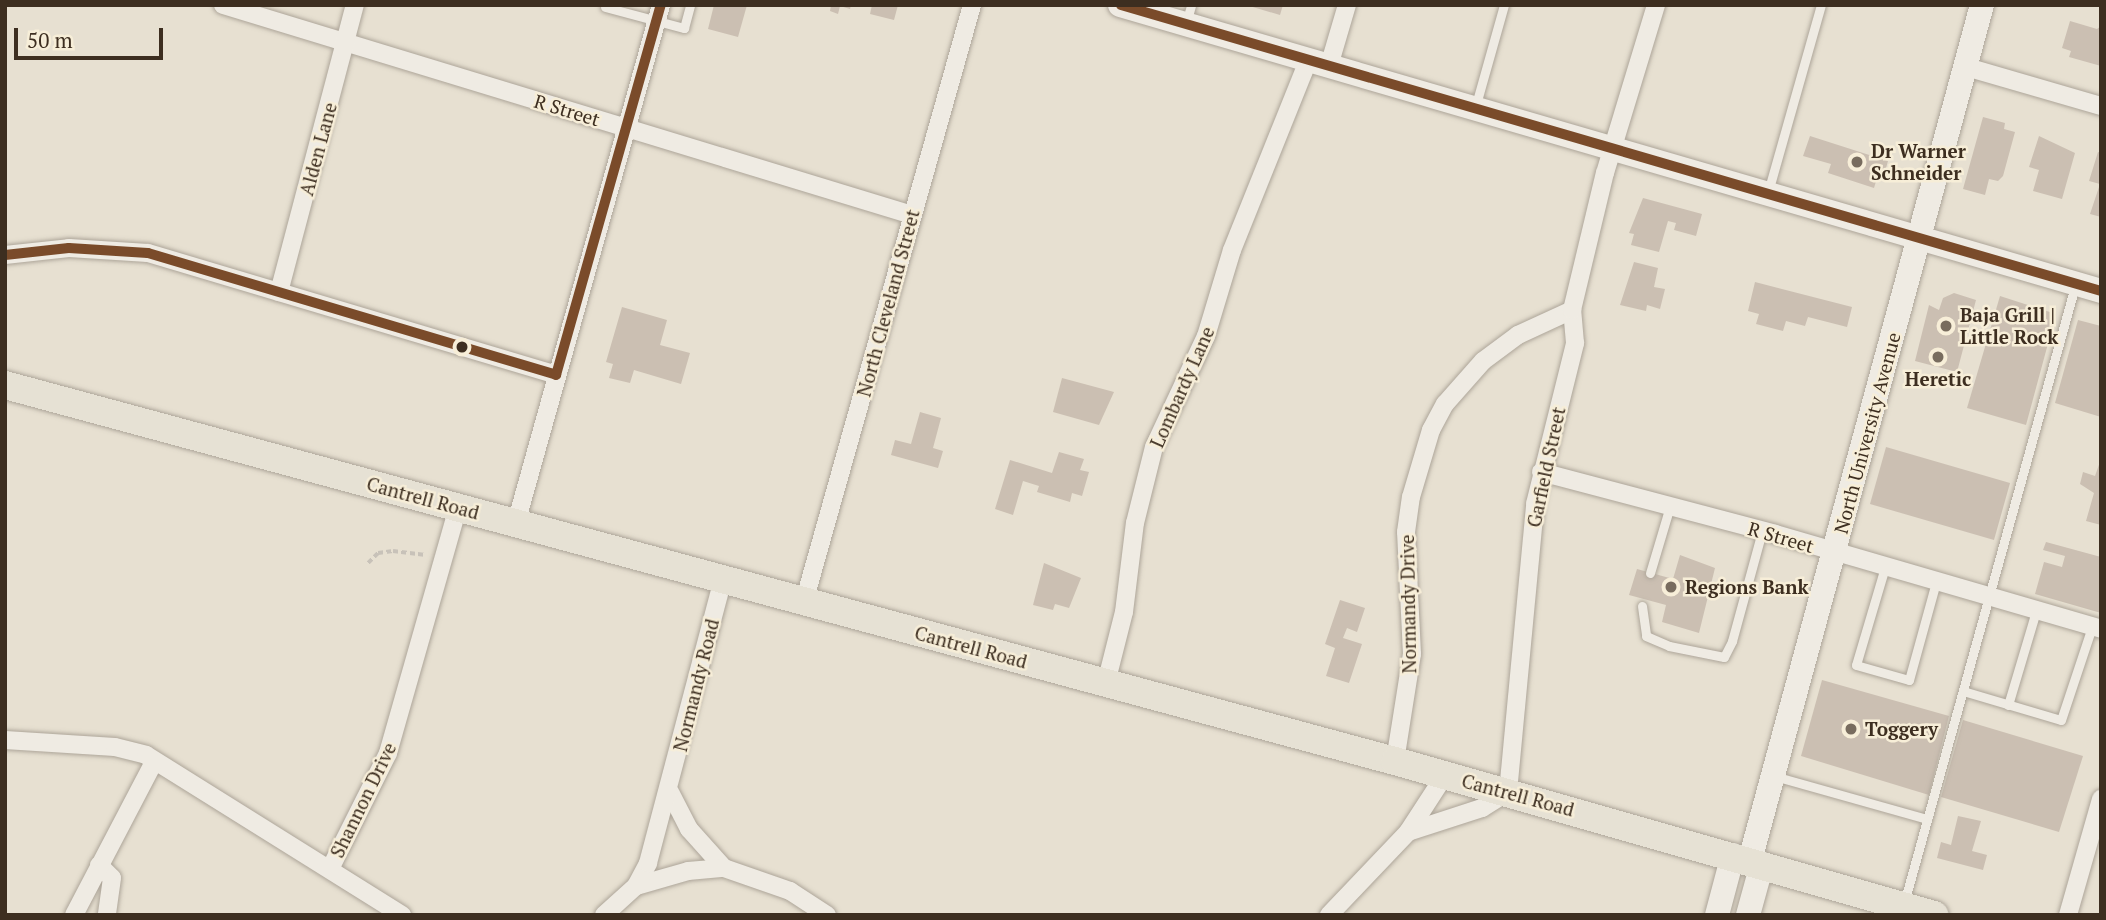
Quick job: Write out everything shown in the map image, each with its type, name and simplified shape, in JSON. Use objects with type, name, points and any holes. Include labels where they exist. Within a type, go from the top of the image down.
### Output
[{"type":"main road","name":"Cantrell Road","points":[[5,385],[1508,792],[1748,860],[1901,910],[1934,915]]},
{"type":"street","name":"R Street","points":[[223,5],[345,45],[912,215]]},
{"type":"street","name":"Alden Lane","points":[[279,292],[355,5]]},
{"type":"street","name":"North Cleveland Street","points":[[804,601],[972,5]]},
{"type":"street","points":[[1120,5],[1188,15],[1318,63],[2101,291]]},
{"type":"street","name":"Lombardy Lane","points":[[1106,683],[1124,612],[1135,523],[1154,447],[1206,336],[1232,250],[1347,5]]},
{"type":"street","name":"Garfield Street","points":[[1508,792],[1508,757],[1541,472],[1575,343],[1572,310],[1614,149],[1657,5]]},
{"type":"street","name":"North University Avenue","points":[[1717,915],[1748,860],[1773,776],[1836,552],[1963,66],[1982,5]]},
{"type":"street","points":[[516,523],[659,14]]},
{"type":"street","points":[[1963,66],[2101,106]]},
{"type":"street","points":[[5,255],[69,248],[148,253],[556,375]]},
{"type":"street","name":"Normandy Drive","points":[[1395,761],[1412,654],[1406,532],[1411,497],[1431,430],[1445,404],[1483,361],[1518,335],[1572,310]]},
{"type":"street","name":"R Street","points":[[1541,472],[1762,531],[2096,628]]},
{"type":"street","name":"Shannon Drive","points":[[5,740],[115,747],[146,755],[330,869],[388,753],[446,559],[458,507]]},
{"type":"street","name":"Normandy Road","points":[[636,886],[670,792],[723,579]]},
{"type":"street","points":[[74,915],[154,762]]},
{"type":"street","points":[[1329,915],[1408,832],[1445,775]]},
{"type":"street","points":[[670,792],[689,829],[724,868]]},
{"type":"street","points":[[1408,832],[1482,808],[1508,792]]},
{"type":"street","points":[[2068,915],[2101,799]]},
{"type":"street","name":"North University Avenue","points":[[1748,860],[1748,915]]},
{"type":"street","points":[[99,865],[112,878],[107,915]]},
{"type":"street","points":[[604,915],[636,886],[688,871],[724,868],[790,891],[827,915]]},
{"type":"street","points":[[330,869],[402,915]]},
{"type":"lane","points":[[605,7],[659,14],[684,28],[691,5]]},
{"type":"lane","points":[[1474,109],[1504,5]]},
{"type":"lane","points":[[1768,194],[1821,5]]},
{"type":"lane","points":[[1901,910],[2076,283]]},
{"type":"lane","points":[[1650,573],[1670,506]]},
{"type":"lane","points":[[1642,606],[1646,636],[1669,646],[1724,657],[1732,641],[1762,531]]},
{"type":"lane","points":[[1885,567],[1856,665],[1909,680],[1936,582]]},
{"type":"lane","points":[[2008,705],[2036,611]]},
{"type":"lane","points":[[1963,691],[2061,720],[2096,628]]},
{"type":"lane","points":[[1773,776],[1927,819]]},
{"type":"path","points":[[368,563],[378,554],[393,551],[446,559]]},
{"type":"building","points":[[714,5],[747,5],[738,37],[708,29]]},
{"type":"building","points":[[831,5],[851,5],[850,9],[840,6],[838,14],[830,11]]},
{"type":"building","points":[[872,5],[898,5],[894,20],[870,14]]},
{"type":"building","points":[[1246,5],[1283,5],[1280,15]]},
{"type":"building","points":[[2070,21],[2097,29],[2101,26],[2101,66],[2069,57],[2071,51],[2062,48]]},
{"type":"building","points":[[1983,117],[2005,123],[2004,129],[2015,132],[2003,176],[1998,181],[1989,179],[1985,195],[1963,189]]},
{"type":"building","name":"Dr Warner Schneider","points":[[1810,136],[1888,161],[1883,179],[1877,178],[1874,188],[1828,173],[1831,164],[1803,156]]},
{"type":"building","points":[[2039,136],[2075,153],[2062,199],[2033,191],[2039,170],[2029,167]]},
{"type":"building","points":[[2098,152],[2101,153],[2101,217],[2090,214],[2100,184],[2089,181]]},
{"type":"building","points":[[1643,198],[1702,214],[1696,236],[1674,230],[1676,223],[1668,221],[1659,252],[1631,245],[1634,234],[1629,233]]},
{"type":"building","points":[[1634,262],[1658,268],[1654,287],[1665,289],[1660,309],[1647,305],[1646,311],[1620,305]]},
{"type":"building","points":[[1755,282],[1852,307],[1847,327],[1808,317],[1805,326],[1786,321],[1783,331],[1756,324],[1759,314],[1748,311]]},
{"type":"building","name":"Baja Grill | Little Rock","points":[[1954,293],[1976,300],[1957,372],[1915,361],[1929,305],[1939,310],[1943,298]]},
{"type":"building","points":[[2000,296],[2056,314],[2026,425],[1967,408]]},
{"type":"building","points":[[622,307],[667,320],[660,345],[690,353],[681,384],[634,370],[630,383],[609,378],[613,364],[606,362]]},
{"type":"building","points":[[2078,320],[2101,326],[2101,417],[2055,403]]},
{"type":"building","points":[[1062,378],[1114,392],[1099,425],[1053,412]]},
{"type":"building","points":[[920,412],[941,418],[933,448],[943,451],[938,468],[891,455],[895,440],[911,444]]},
{"type":"building","points":[[1886,447],[2010,483],[1994,540],[1870,504]]},
{"type":"building","points":[[1059,452],[1084,459],[1080,470],[1089,472],[1082,496],[1072,493],[1070,502],[1037,492],[1039,486],[1023,481],[1013,515],[995,509],[1010,460],[1052,473]]},
{"type":"building","points":[[2101,459],[2101,525],[2086,521],[2094,493],[2080,484],[2083,472],[2095,476]]},
{"type":"building","points":[[2046,542],[2101,557],[2101,613],[2035,594],[2044,562],[2062,567],[2065,556],[2043,550]]},
{"type":"building","name":"Regions Bank","points":[[1680,555],[1715,568],[1699,633],[1662,622],[1666,605],[1629,595],[1637,569],[1673,579]]},
{"type":"building","points":[[1044,563],[1081,578],[1069,608],[1055,604],[1053,610],[1033,605]]},
{"type":"building","points":[[1340,600],[1365,608],[1357,632],[1347,628],[1343,638],[1362,644],[1349,683],[1326,676],[1335,648],[1325,644]]},
{"type":"building","name":"Toggery","points":[[1822,680],[1949,716],[1929,795],[1801,756]]},
{"type":"building","points":[[1963,720],[2083,756],[2059,832],[1941,797]]},
{"type":"building","points":[[1958,816],[1981,821],[1972,851],[1987,855],[1983,870],[1937,858],[1941,842],[1951,845]]},
{"type":"transit line","points":[[556,375],[661,5]]},
{"type":"transit line","points":[[1121,5],[2101,291]]},
{"type":"transit line","points":[[5,255],[69,248],[148,253],[556,375]]},
{"type":"place","name":"Dr Warner Schneider","points":[[1857,162]]},
{"type":"place","name":"Baja Grill | Little Rock","points":[[1946,326]]},
{"type":"place","name":"Heretic","points":[[1938,357]]},
{"type":"place","name":"Regions Bank","points":[[1671,587]]},
{"type":"place","name":"Toggery","points":[[1851,729]]}]
